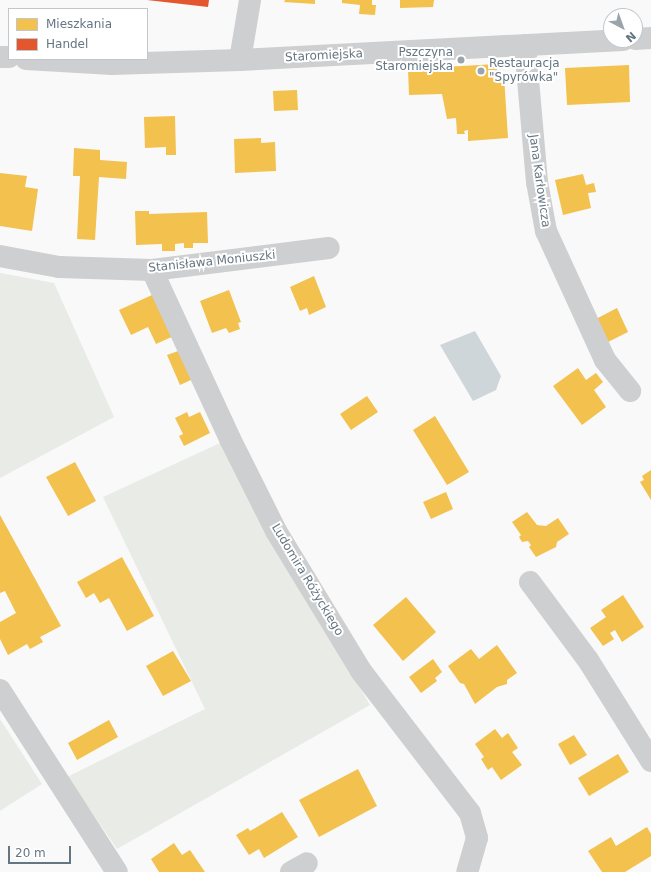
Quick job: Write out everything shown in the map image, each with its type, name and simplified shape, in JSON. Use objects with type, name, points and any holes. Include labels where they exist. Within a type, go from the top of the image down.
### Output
[{"type":"street","points":[[240,60],[250,0]]},
{"type":"street","name":"Staromiejska","points":[[43,60],[112,64],[240,60],[603,41]]},
{"type":"street","name":"Jana Karłowicza","points":[[525,45],[537,182],[546,231],[605,360],[630,391]]},
{"type":"street","name":"Stanisława Moniuszki","points":[[0,256],[59,267],[152,270],[329,248]]},
{"type":"street","name":"Ludomira Różyckiego","points":[[152,270],[230,439],[276,531],[361,671],[470,813],[477,838],[468,872]]},
{"type":"street","points":[[530,582],[588,660],[651,761]]},
{"type":"street","points":[[0,690],[117,872]]},
{"type":"shaded area","points":[[0,273],[54,283],[114,417],[0,478]]},
{"type":"shaded area","points":[[475,331],[501,376],[496,390],[473,401],[440,345]]},
{"type":"shaded area","points":[[220,443],[370,705],[117,849],[67,777],[205,709],[103,497]]},
{"type":"shaded area","points":[[0,719],[42,784],[0,811]]},
{"type":"building: Mieszkania","points":[[285,0],[315,0],[315,4],[284,2]]},
{"type":"building: Mieszkania","points":[[342,0],[372,0],[372,5],[376,5],[375,15],[359,14],[360,5],[342,3]]},
{"type":"building: Mieszkania","points":[[400,0],[434,0],[433,7],[400,8]]},
{"type":"building: Mieszkania","points":[[497,64],[497,76],[504,76],[508,138],[468,141],[468,130],[464,131],[465,134],[457,134],[456,118],[447,119],[442,94],[409,95],[408,69]]},
{"type":"building: Mieszkania","points":[[629,65],[630,102],[567,105],[565,68]]},
{"type":"building: Mieszkania","points":[[297,90],[298,110],[274,111],[273,91]]},
{"type":"building: Mieszkania","points":[[175,116],[176,155],[166,155],[166,147],[145,148],[144,117]]},
{"type":"building: Mieszkania","points":[[261,138],[261,143],[275,142],[276,171],[235,173],[234,139]]},
{"type":"building: Mieszkania","points":[[74,148],[100,150],[100,160],[127,162],[126,179],[99,177],[95,240],[77,239],[80,176],[73,176]]},
{"type":"building: Mieszkania","points":[[0,173],[27,176],[25,187],[38,189],[32,231],[0,226]]},
{"type":"building: Mieszkania","points":[[583,174],[586,185],[594,183],[596,192],[588,193],[591,208],[563,215],[555,180]]},
{"type":"building: Mieszkania","points":[[135,211],[149,211],[149,214],[207,212],[208,243],[193,243],[193,248],[184,248],[184,243],[175,244],[175,251],[162,251],[162,244],[136,245]]},
{"type":"building: Mieszkania","points":[[314,276],[326,307],[309,315],[307,308],[300,311],[290,287]]},
{"type":"building: Mieszkania","points":[[229,290],[241,322],[238,323],[240,329],[229,333],[226,328],[212,333],[200,301]]},
{"type":"building: Mieszkania","points":[[152,295],[176,335],[156,344],[148,327],[131,335],[119,310]]},
{"type":"building: Mieszkania","points":[[617,308],[628,332],[608,342],[596,319]]},
{"type":"building: Mieszkania","points":[[181,350],[193,379],[180,385],[167,355]]},
{"type":"building: Mieszkania","points":[[578,368],[586,380],[596,373],[603,382],[594,390],[606,407],[582,425],[553,386]]},
{"type":"building: Mieszkania","points":[[367,396],[378,412],[351,430],[340,414]]},
{"type":"building: Mieszkania","points":[[187,412],[189,417],[200,412],[210,433],[184,446],[179,436],[183,434],[175,418]]},
{"type":"building: Mieszkania","points":[[435,416],[469,472],[447,485],[413,430]]},
{"type":"building: Mieszkania","points":[[75,462],[96,501],[68,516],[46,477]]},
{"type":"building: Mieszkania","points":[[651,470],[651,500],[640,482],[644,480],[642,476]]},
{"type":"building: Mieszkania","points":[[446,492],[453,509],[431,519],[423,502]]},
{"type":"building: Mieszkania","points":[[527,512],[537,525],[546,526],[558,518],[569,534],[557,542],[556,547],[536,557],[529,547],[531,545],[528,541],[522,542],[519,537],[521,535],[512,522]]},
{"type":"building: Mieszkania","points":[[0,515],[61,626],[40,637],[43,642],[30,649],[27,644],[8,655],[0,639],[0,622],[16,613],[5,591],[0,593]]},
{"type":"building: Mieszkania","points":[[122,557],[154,616],[127,631],[109,598],[100,603],[94,593],[86,598],[77,582]]},
{"type":"building: Mieszkania","points":[[623,595],[644,627],[622,642],[615,630],[610,633],[614,639],[603,646],[590,628],[606,617],[601,610]]},
{"type":"building: Mieszkania","points":[[406,597],[436,632],[403,661],[373,625]]},
{"type":"building: Mieszkania","points":[[497,645],[517,673],[507,680],[507,684],[497,687],[475,704],[464,684],[460,683],[448,666],[471,649],[479,659]]},
{"type":"building: Mieszkania","points":[[173,651],[191,681],[163,696],[146,666]]},
{"type":"building: Mieszkania","points":[[433,659],[442,672],[435,678],[437,681],[421,693],[409,677]]},
{"type":"building: Mieszkania","points":[[109,720],[118,737],[77,760],[68,743]]},
{"type":"building: Mieszkania","points":[[495,729],[502,738],[508,733],[518,748],[512,752],[522,765],[501,780],[492,767],[488,770],[481,759],[484,757],[475,744]]},
{"type":"building: Mieszkania","points":[[574,735],[587,755],[570,765],[558,744]]},
{"type":"building: Mieszkania","points":[[618,754],[629,772],[589,796],[578,778]]},
{"type":"building: Mieszkania","points":[[358,769],[377,806],[319,837],[299,800]]},
{"type":"building: Mieszkania","points":[[282,812],[298,837],[264,858],[259,849],[249,855],[236,835],[248,828],[250,831]]},
{"type":"building: Mieszkania","points":[[647,827],[651,834],[651,856],[625,872],[602,872],[588,851],[611,837],[616,846]]},
{"type":"building: Mieszkania","points":[[174,843],[182,855],[190,850],[205,872],[159,872],[151,859]]},
{"type":"building: Handel","points":[[147,0],[209,0],[208,7]]},
{"type":"place","name":"Pszczyna Staromiejska","points":[[461,60]]},
{"type":"place","name":"Restauracja \"Spyrówka\"","points":[[481,71]]}]
